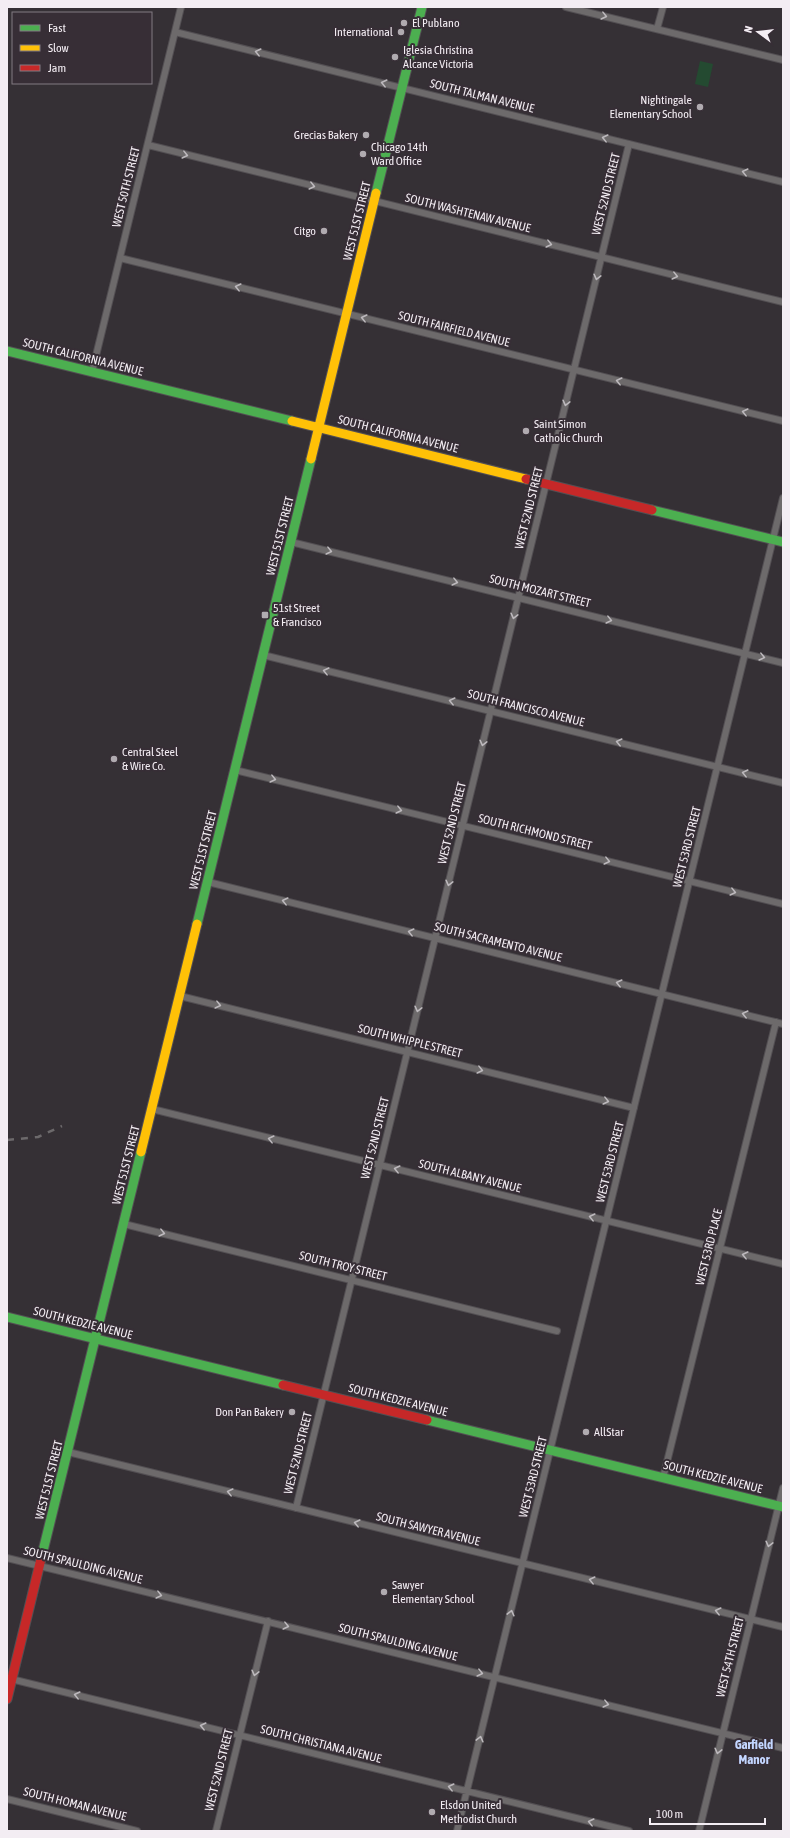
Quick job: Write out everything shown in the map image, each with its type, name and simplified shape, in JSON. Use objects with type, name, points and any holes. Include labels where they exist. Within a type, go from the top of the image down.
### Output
[{"type":"street","name":"WEST 50TH STREET","points":[[92,372],[181,7]]},
{"type":"street","name":"WEST 51ST STREET","points":[[7,1699],[10,1679],[40,1566],[96,1339],[422,7]]},
{"type":"street","points":[[566,7],[783,60]]},
{"type":"street","points":[[657,30],[663,7]]},
{"type":"street","name":"SOUTH TALMAN AVENUE","points":[[175,32],[783,182]]},
{"type":"street","name":"WEST 52ND STREET","points":[[296,1508],[629,144]]},
{"type":"street","name":"SOUTH WASHTENAW AVENUE","points":[[148,145],[783,302]]},
{"type":"street","name":"SOUTH FAIRFIELD AVENUE","points":[[120,258],[783,422]]},
{"type":"street","name":"SOUTH CALIFORNIA AVENUE","points":[[7,351],[783,542]]},
{"type":"street","name":"WEST 53RD STREET","points":[[457,1831],[783,498]]},
{"type":"street","name":"SOUTH MOZART STREET","points":[[291,542],[783,662]]},
{"type":"street","name":"SOUTH FRANCISCO AVENUE","points":[[263,655],[783,783]]},
{"type":"street","name":"SOUTH RICHMOND STREET","points":[[235,770],[783,904]]},
{"type":"street","name":"SOUTH SACRAMENTO AVENUE","points":[[208,882],[783,1024]]},
{"type":"street","name":"SOUTH WHIPPLE STREET","points":[[180,996],[634,1108]]},
{"type":"street","name":"WEST 53RD PLACE","points":[[664,1478],[776,1022]]},
{"type":"street","name":"SOUTH ALBANY AVENUE","points":[[152,1109],[783,1264]]},
{"type":"street","name":"SOUTH TROY STREET","points":[[124,1224],[557,1331]]},
{"type":"street","name":"SOUTH KEDZIE AVENUE","points":[[7,1317],[781,1506]]},
{"type":"street","name":"SOUTH SAWYER AVENUE","points":[[68,1452],[783,1627]]},
{"type":"street","name":"WEST 54TH STREET","points":[[699,1831],[751,1619],[781,1506],[783,1488]]},
{"type":"street","name":"SOUTH SPAULDING AVENUE","points":[[7,1558],[783,1748]]},
{"type":"street","name":"WEST 52ND STREET","points":[[216,1831],[268,1622]]},
{"type":"street","name":"SOUTH CHRISTIANA AVENUE","points":[[10,1679],[629,1831]]},
{"type":"street","name":"SOUTH HOMAN AVENUE","points":[[7,1799],[137,1831]]},
{"type":"green space","points":[[700,61],[713,64],[708,87],[695,84]]},
{"type":"railway","points":[[7,1140],[38,1137],[62,1126]]},
{"type":"traffic: fast","points":[[376,193],[422,7]]},
{"type":"traffic: fast","points":[[7,351],[292,421]]},
{"type":"traffic: fast","points":[[197,924],[311,459]]},
{"type":"traffic: fast","points":[[652,510],[783,542]]},
{"type":"traffic: fast","points":[[41,1559],[141,1152]]},
{"type":"traffic: fast","points":[[7,1317],[283,1385]]},
{"type":"traffic: fast","points":[[427,1420],[783,1507]]},
{"type":"traffic: slow","points":[[311,459],[376,193]]},
{"type":"traffic: slow","points":[[292,421],[526,479]]},
{"type":"traffic: slow","points":[[141,1152],[197,924]]},
{"type":"traffic: jam","points":[[526,479],[652,510]]},
{"type":"traffic: jam","points":[[283,1385],[427,1420]]},
{"type":"traffic: jam","points":[[7,1699],[41,1559]]},
{"type":"place","name":"El Publano","points":[[404,23]]},
{"type":"place","name":"International","points":[[401,32]]},
{"type":"place","name":"Iglesia Christina Alcance Victoria","points":[[395,57]]},
{"type":"place","name":"Nightingale Elementary School","points":[[700,107]]},
{"type":"place","name":"Grecias Bakery","points":[[366,135]]},
{"type":"place","name":"Chicago 14th Ward Office","points":[[363,154]]},
{"type":"place","name":"Citgo","points":[[324,231]]},
{"type":"place","name":"Saint Simon Catholic Church","points":[[526,431]]},
{"type":"place","name":"51st Street & Francisco","points":[[265,615]]},
{"type":"place","name":"Central Steel & Wire Co.","points":[[114,759]]},
{"type":"place","name":"Don Pan Bakery","points":[[292,1412]]},
{"type":"place","name":"AllStar","points":[[586,1432]]},
{"type":"place","name":"Sawyer Elementary School","points":[[384,1592]]},
{"type":"place","name":"Elsdon United Methodist Church","points":[[432,1812]]},
{"type":"district","name":"Garfield Manor","points":[[754,1752]]}]
